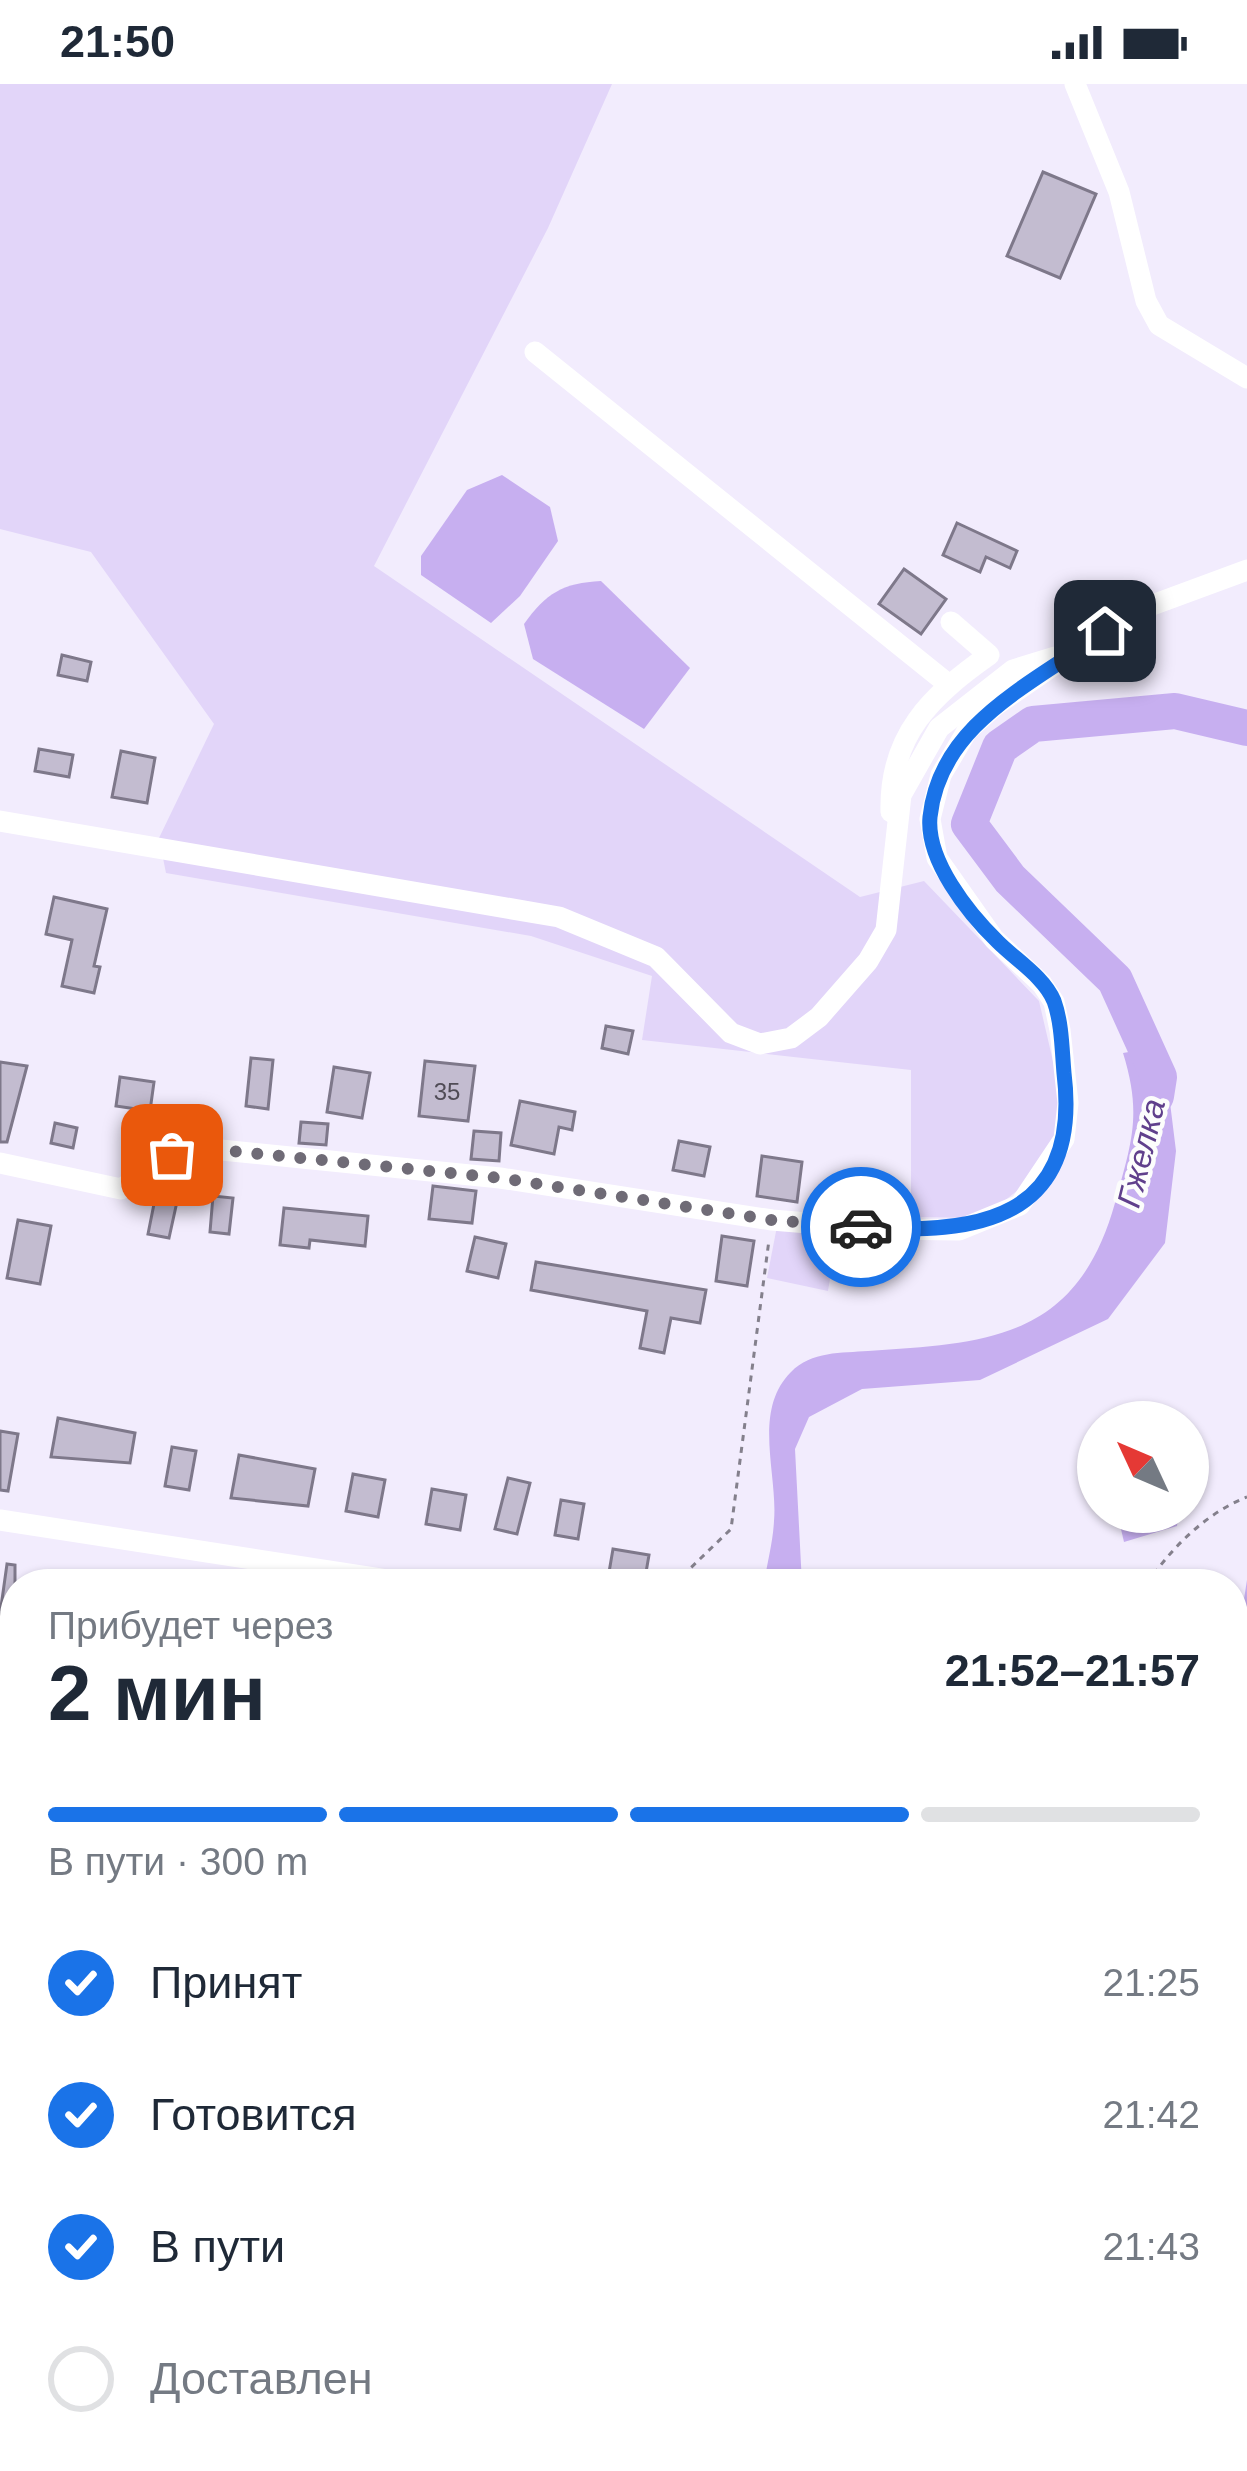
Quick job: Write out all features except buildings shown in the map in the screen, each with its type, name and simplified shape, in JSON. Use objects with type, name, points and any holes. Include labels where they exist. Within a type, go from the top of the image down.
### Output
[{"type":"street","points":[[1075,84],[1119,192],[1146,301],[1159,325],[1247,378]]},
{"type":"street","points":[[535,352],[948,684]]},
{"type":"street","points":[[0,1163],[121,1189],[172,1155],[201,1148],[500,1178],[772,1220],[959,1230],[1020,1205],[1046,1173],[1064,1139],[1068,1102],[1054,1002],[958,891],[937,858],[930,819],[941,775],[967,731],[996,705],[1128,614],[1247,570]]},
{"type":"street","points":[[892,872],[890,781],[934,694],[989,655],[951,622]]},
{"type":"street","points":[[0,821],[139,849],[560,917],[656,958],[731,1033],[760,1044],[791,1038],[819,1018],[868,961],[886,930],[901,795],[939,728],[1012,670],[1082,648]]},
{"type":"street","points":[[0,1520],[316,1569]]},
{"type":"path","points":[[690,1569],[731,1529],[772,1220]]},
{"type":"path","points":[[1157,1569],[1168,1552],[1228,1504],[1247,1498]]},
{"type":"shaded area","points":[[0,84],[612,84],[548,228],[374,566],[860,897],[924,881],[1039,1001],[1062,1100],[1052,1163],[983,1218],[911,1217],[911,1070],[642,1040],[652,976],[531,936],[166,873],[159,838],[214,724],[91,552],[0,529]]},
{"type":"shaded area","points":[[779,1216],[839,1224],[828,1291],[767,1278]]},
{"type":"water","points":[[502,475],[550,507],[558,541],[520,596],[491,623],[421,575],[421,556],[467,490]]},
{"type":"water","points":[[601,581],[690,668],[644,729],[533,659],[524,624],[532,613],[556,592]]},
{"type":"water","points":[[1163,1046],[1176,1151],[1165,1243],[1108,1319],[980,1380],[862,1389],[809,1417],[795,1449],[801,1569],[767,1569],[774,1521],[770,1424],[779,1388],[799,1365],[817,1357],[989,1337],[1023,1325],[1052,1307],[1077,1282],[1098,1248],[1121,1182],[1133,1111],[1123,1053]]},
{"type":"water","points":[[1122,1533],[1154,1533],[1124,1542]]},
{"type":"waterway","name":"Гжелка","points":[[1156,1096],[1159,1077],[1115,980],[1010,879],[969,824],[1000,747],[1033,724],[1175,711],[1247,728]]},
{"type":"way so far","points":[[172,1155],[201,1148],[500,1178],[772,1220],[861,1227]]},
{"type":"route","points":[[861,1227],[959,1230],[988,1222],[1020,1205],[1046,1173],[1064,1139],[1068,1102],[1054,1002],[1042,984],[994,939],[958,891],[937,858],[930,819],[941,775],[967,731],[996,705],[1105,631]]}]
